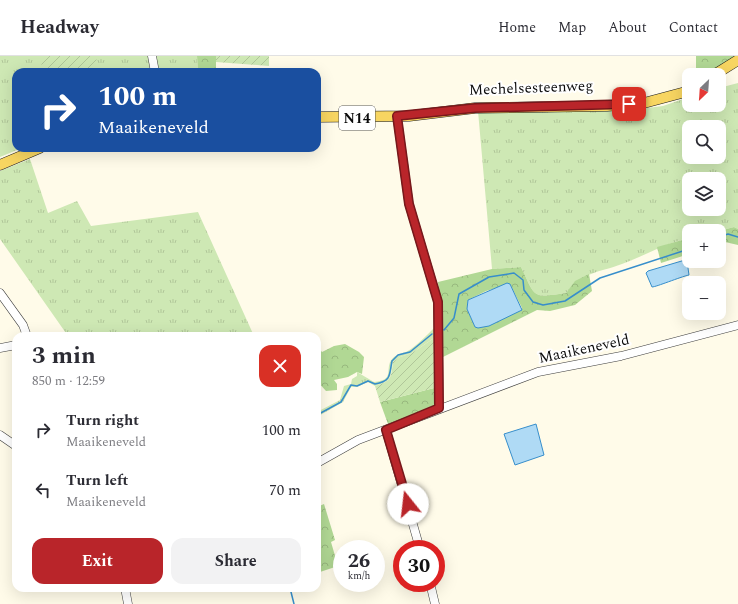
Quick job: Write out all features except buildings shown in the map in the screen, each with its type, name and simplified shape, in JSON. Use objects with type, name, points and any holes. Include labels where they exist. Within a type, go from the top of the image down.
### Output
[{"type":"main road","points":[[725,68],[738,60]]},
{"type":"main road","points":[[726,74],[738,66]]},
{"type":"main road","name":"Mechelsesteenweg","points":[[397,116],[470,104],[632,99],[682,88]]},
{"type":"main road","name":"Mechelsesteenweg","points":[[321,117],[397,116],[475,108],[629,104],[659,99],[682,93]]},
{"type":"main road","points":[[0,165],[31,152]]},
{"type":"street","points":[[152,56],[154,68]]},
{"type":"street","points":[[397,116],[409,204],[437,298],[439,408]]},
{"type":"street","points":[[0,293],[23,325],[26,332]]},
{"type":"street","name":"Maaikeneveld","points":[[321,461],[345,446],[439,408],[538,372],[621,356],[738,325]]},
{"type":"street","points":[[0,348],[12,346]]},
{"type":"street","points":[[386,430],[417,540]]},
{"type":"street","points":[[0,436],[12,444]]},
{"type":"street","points":[[126,592],[128,604]]},
{"type":"street","points":[[432,592],[435,604]]},
{"type":"green space","points":[[0,56],[150,56],[152,68],[12,68],[12,152],[0,157]]},
{"type":"green space","points":[[41,56],[96,56],[98,68],[42,68]]},
{"type":"green space","points":[[154,56],[197,56],[198,68],[156,68]]},
{"type":"green space","points":[[197,56],[216,56],[216,68],[198,68]]},
{"type":"green space","points":[[216,56],[269,56],[269,66],[216,62]]},
{"type":"green space","points":[[696,56],[737,56],[720,68],[696,68]]},
{"type":"green space","points":[[738,83],[738,229],[734,227],[726,229],[726,224],[682,224],[682,239],[663,246],[631,261],[585,277],[579,280],[566,293],[546,295],[536,294],[529,285],[521,267],[492,269],[478,111],[622,111],[663,106],[682,99],[682,112],[726,112],[726,86]]},
{"type":"green space","points":[[30,159],[48,213],[77,201],[91,226],[198,212],[252,332],[65,332],[0,239],[0,171]]},
{"type":"green space","points":[[734,227],[738,229],[738,245],[726,242],[726,229]]},
{"type":"green space","points":[[682,240],[682,256],[661,263],[657,247]]},
{"type":"green space","points":[[521,267],[529,285],[536,294],[540,295],[566,293],[575,281],[589,274],[592,291],[575,305],[550,311],[537,310],[443,357],[438,282],[492,269]],"holes":[[[510,284],[522,308],[521,311],[517,311],[494,323],[475,327],[467,309],[468,300],[486,291]]]},
{"type":"green space","points":[[434,328],[434,338],[412,353],[400,357],[393,362],[389,378],[385,382],[375,386],[368,382],[357,387],[351,387],[343,402],[321,415],[321,410],[340,400],[344,386],[351,384],[352,379],[357,376],[357,372],[374,382],[381,381],[385,379],[388,374],[392,359],[397,355],[411,349]]},
{"type":"green space","points":[[434,338],[434,388],[380,402],[375,386],[390,378],[393,362],[400,357],[412,353]]},
{"type":"green space","points":[[345,344],[359,352],[364,357],[362,374],[357,372],[348,377],[334,380],[337,384],[337,390],[326,391],[321,385],[321,351],[322,352],[334,346]]},
{"type":"green space","points":[[434,388],[434,407],[388,424],[380,402]]},
{"type":"green space","points":[[324,504],[335,540],[331,542],[333,549],[333,568],[321,572],[321,505]]},
{"type":"water","points":[[682,261],[682,268],[688,268],[689,275],[682,276],[682,277],[652,287],[646,273],[648,271]]},
{"type":"water","points":[[507,283],[510,284],[522,310],[489,326],[478,328],[475,327],[467,309],[468,300]]},
{"type":"water","points":[[536,424],[544,455],[515,465],[504,434]]},
{"type":"waterway","points":[[726,235],[738,237]]},
{"type":"waterway","points":[[444,330],[454,318],[459,294],[489,277],[514,273],[523,280],[524,290],[533,302],[543,305],[565,301],[600,278],[682,251]]},
{"type":"waterway","points":[[321,413],[341,402],[351,385],[357,386],[368,381],[375,384],[387,379],[390,374],[392,361],[398,355],[410,352],[432,334]]},
{"type":"waterway","points":[[291,592],[294,604]]},
{"type":"route","points":[[408,504],[386,430],[439,408],[439,320],[436,294],[409,204],[397,116],[409,116],[475,108],[607,106],[629,104]]}]
